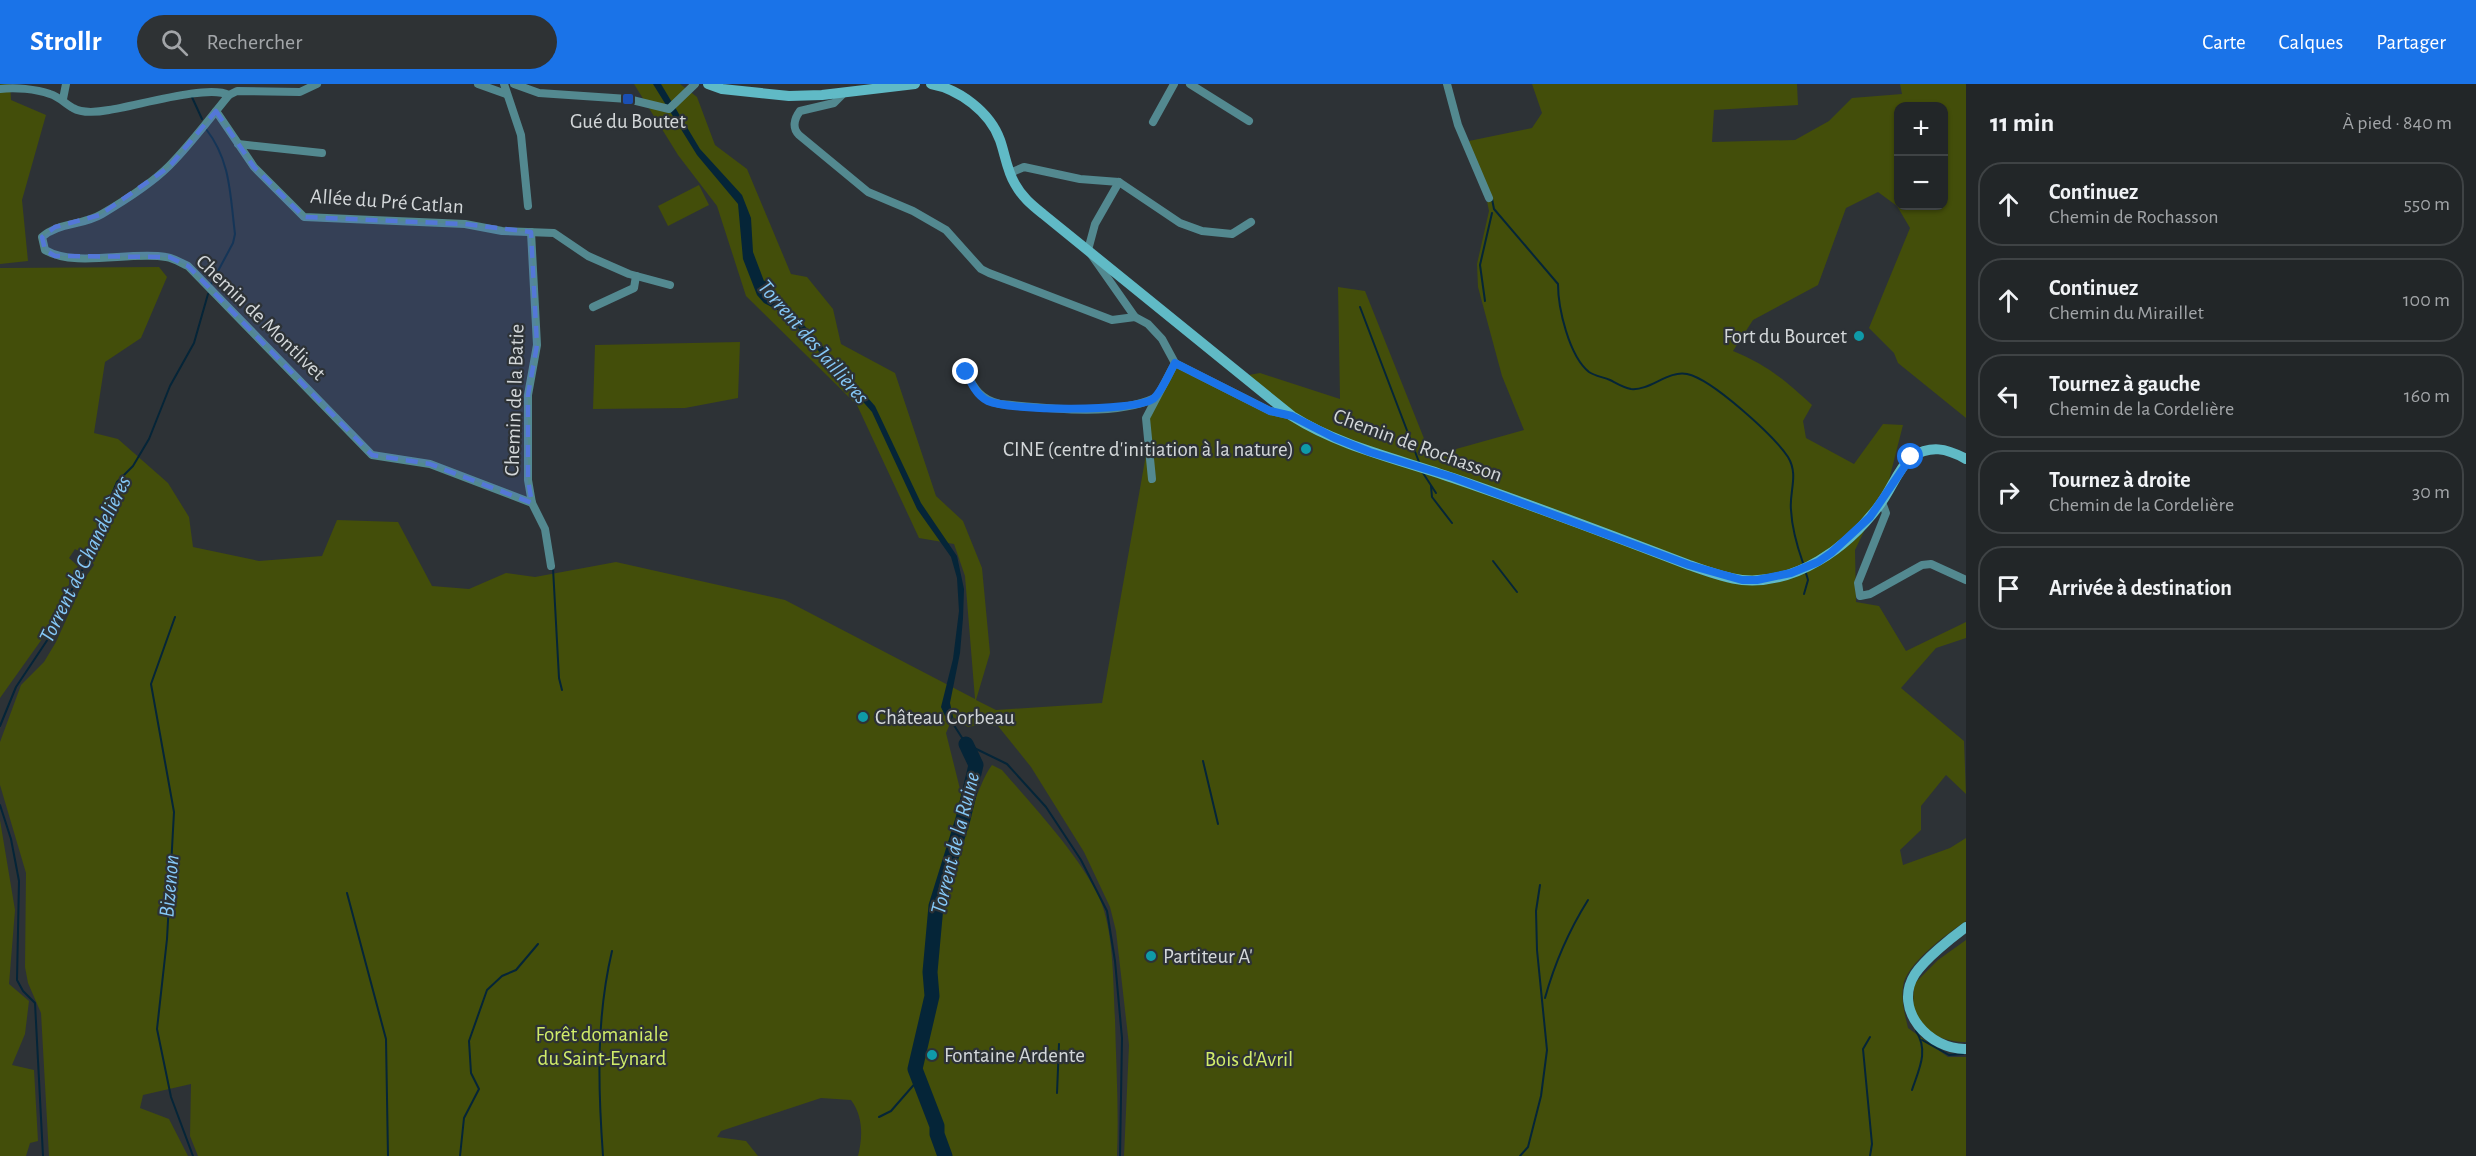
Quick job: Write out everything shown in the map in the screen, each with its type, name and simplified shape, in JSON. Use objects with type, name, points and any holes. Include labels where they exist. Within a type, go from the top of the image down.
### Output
[{"type":"street","points":[[63,99],[66,84]]},
{"type":"street","points":[[0,89],[50,93],[63,99],[72,108],[86,112],[117,108],[191,89],[224,91],[230,95],[237,92],[300,92],[317,84]]},
{"type":"street","points":[[478,84],[506,94]]},
{"type":"street","points":[[504,84],[521,135],[528,206]]},
{"type":"street","points":[[514,84],[539,93],[628,99],[669,109],[675,107],[695,84]]},
{"type":"street","points":[[708,84],[722,89],[789,96],[843,93],[915,84]]},
{"type":"street","name":"Chemin de Rochasson","points":[[931,84],[953,91],[984,116],[999,137],[1010,173],[1024,198],[1292,416],[1335,438],[1370,452],[1452,477],[1689,565],[1742,580],[1774,578],[1818,562],[1856,531],[1882,502],[1903,465],[1920,451],[1937,448],[1966,459]]},
{"type":"street","points":[[1153,122],[1174,84]]},
{"type":"street","points":[[1190,84],[1249,122]]},
{"type":"street","points":[[1447,84],[1458,125],[1489,198]]},
{"type":"street","points":[[843,93],[834,103],[804,109],[794,122],[795,131],[841,172],[868,192],[913,211],[946,230],[981,268],[989,273],[1112,320],[1135,317]]},
{"type":"street","name":"Chemin de Montlivet","points":[[230,95],[169,167],[100,215],[77,225],[56,227],[48,232],[42,237],[45,250],[55,256],[76,258],[169,257],[188,266],[372,455],[430,464],[532,503]]},
{"type":"street","name":"Allée du Pré Catlan","points":[[216,111],[254,167],[304,217],[465,224],[502,231],[554,233],[588,256],[636,276],[670,285]]},
{"type":"street","points":[[238,144],[322,153]]},
{"type":"street","points":[[1010,173],[1024,167],[1080,179],[1119,183],[1180,222],[1202,231],[1232,234],[1251,222]]},
{"type":"street","points":[[1119,183],[1095,224],[1088,250],[1135,317],[1156,331],[1175,363],[1270,411],[1292,416]]},
{"type":"street","name":"Chemin de la Batie","points":[[531,232],[537,345],[528,395],[528,480],[532,503],[545,529],[551,566]]},
{"type":"street","points":[[593,306],[634,288],[636,276]]},
{"type":"street","points":[[1152,479],[1145,427],[1155,398],[1175,363]]},
{"type":"street","points":[[966,372],[980,395],[986,400],[1000,404],[1117,408],[1138,405],[1155,398]]},
{"type":"street","points":[[1882,502],[1886,513],[1858,583],[1860,596],[1870,594],[1922,565],[1931,564],[1966,580]]},
{"type":"street","points":[[1966,927],[1916,973],[1908,995],[1913,1016],[1928,1037],[1943,1046],[1966,1049]]},
{"type":"highlighted area","points":[[216,111],[254,167],[304,217],[465,224],[531,232],[537,345],[528,395],[528,480],[532,503],[430,464],[372,455],[188,266],[169,257],[55,256],[45,250],[42,237],[55,227],[100,215],[169,167]]},
{"type":"green space","points":[[0,84],[10,84],[11,100],[46,115],[22,200],[28,261],[0,264]]},
{"type":"green space","points":[[634,84],[680,84],[697,97],[715,145],[747,169],[791,274],[807,277],[833,309],[841,344],[895,373],[936,496],[963,521],[982,568],[990,653],[976,700],[996,710],[1102,703],[1147,449],[1145,427],[1175,363],[1230,392],[1290,415],[1243,376],[1260,373],[1340,399],[1338,287],[1365,291],[1431,456],[1524,430],[1502,376],[1478,287],[1477,264],[1489,211],[1485,191],[1464,142],[1532,128],[1542,113],[1532,84],[1797,84],[1798,105],[1714,110],[1712,142],[1795,140],[1829,121],[1852,98],[1902,94],[1900,84],[1966,84],[1966,418],[1898,363],[1894,353],[1869,328],[1910,228],[1899,210],[1948,210],[1948,102],[1894,102],[1894,204],[1878,192],[1846,208],[1818,285],[1753,320],[1733,351],[1775,374],[1812,405],[1803,421],[1806,438],[1854,464],[1883,424],[1903,425],[1889,480],[1855,550],[1856,602],[1879,606],[1906,651],[1966,622],[1966,638],[1936,648],[1901,688],[1964,741],[1966,794],[1946,775],[1921,806],[1921,830],[1900,850],[1903,865],[1950,848],[1966,838],[1966,921],[1919,959],[1906,978],[1903,997],[1908,1028],[1948,1057],[1966,1057],[1966,1156],[1124,1156],[1129,1045],[1116,931],[1110,907],[1084,852],[1031,767],[998,726],[984,724],[968,727],[953,717],[946,733],[963,801],[958,823],[969,810],[992,765],[1002,770],[1080,864],[1104,910],[1108,925],[1113,973],[1118,1105],[1117,1156],[858,1156],[861,1126],[855,1106],[851,1100],[821,1098],[721,1131],[717,1137],[746,1141],[758,1156],[198,1156],[190,1136],[191,1084],[143,1095],[140,1108],[169,1119],[188,1156],[49,1156],[41,1013],[28,983],[25,967],[26,873],[0,785],[0,742],[21,685],[44,662],[56,642],[85,578],[94,565],[90,557],[75,549],[69,558],[78,566],[42,639],[0,698],[0,268],[159,267],[167,277],[141,338],[105,362],[94,433],[118,439],[168,483],[189,517],[193,547],[259,561],[322,556],[337,520],[398,522],[432,586],[469,589],[506,573],[535,577],[616,562],[785,600],[975,699],[965,576],[954,544],[919,538],[857,405],[746,296],[717,206],[678,155]]},
{"type":"green space","points":[[699,185],[709,205],[668,226],[658,206]]},
{"type":"green space","points":[[740,342],[738,398],[685,408],[593,409],[595,345]]},
{"type":"green space","points":[[0,820],[15,910],[9,984],[29,1001],[25,1034],[12,1065],[34,1070],[38,1141],[30,1143],[26,1156],[0,1156]]},
{"type":"green space","points":[[1966,940],[1966,1042],[1943,1038],[1930,1031],[1919,1020],[1913,1002],[1914,984],[1938,960]]},
{"type":"water","name":"Torrent des Jaillières","points":[[653,84],[661,84],[700,149],[742,195],[751,218],[753,252],[764,281],[769,279],[774,291],[875,406],[921,503],[957,556],[964,589],[963,618],[960,653],[950,703],[953,717],[949,725],[941,707],[953,659],[959,611],[957,578],[951,557],[917,509],[872,412],[787,315],[764,303],[757,295],[743,259],[738,204],[697,155]]},
{"type":"waterway","name":"Torrent de Chandelières","points":[[191,95],[202,119]]},
{"type":"waterway","name":"Torrent de Chandelières","points":[[206,129],[225,166],[235,234],[233,243],[210,286]]},
{"type":"waterway","points":[[1492,199],[1494,209],[1558,284],[1560,306],[1570,343],[1582,365],[1589,372],[1631,389],[1645,387],[1673,375],[1687,374],[1698,378],[1742,410],[1781,448],[1788,457],[1793,470],[1792,517],[1803,563]]},
{"type":"waterway","points":[[1485,301],[1480,265],[1492,213]]},
{"type":"waterway","name":"Torrent de Chandelières","points":[[0,726],[16,687],[58,624],[67,599],[97,542],[104,513],[117,482],[133,466],[149,439],[170,386],[194,343],[208,294]]},
{"type":"waterway","points":[[1360,307],[1419,462]]},
{"type":"waterway","points":[[1423,473],[1436,493]]},
{"type":"waterway","points":[[1431,486],[1432,497],[1452,523]]},
{"type":"waterway","points":[[1493,561],[1517,592]]},
{"type":"waterway","points":[[553,568],[559,678],[562,690]]},
{"type":"waterway","points":[[1804,594],[1808,580],[1806,573]]},
{"type":"waterway","name":"Bizenon","points":[[175,617],[151,684],[174,812],[167,939],[157,1029],[171,1097],[193,1156]]},
{"type":"waterway","name":"Torrent de la Ruine","points":[[950,719],[966,744],[1007,764],[1046,807],[1081,860],[1107,911],[1115,961],[1122,1038],[1120,1156]]},
{"type":"waterway","name":"Torrent de la Ruine","points":[[945,1156],[937,1134],[937,1126],[915,1069],[932,996],[930,972],[936,906],[963,819],[976,765],[966,744]]},
{"type":"waterway","points":[[1203,761],[1218,824]]},
{"type":"waterway","name":"Torrent de Chandelières","points":[[0,805],[11,839],[19,881],[17,980],[23,991],[35,1003],[43,1156]]},
{"type":"waterway","points":[[1520,1156],[1528,1147],[1541,1096],[1547,1050],[1537,950],[1536,911],[1540,885]]},
{"type":"waterway","points":[[347,893],[386,1039],[388,1156]]},
{"type":"waterway","points":[[1545,998],[1563,948],[1588,900]]},
{"type":"waterway","points":[[460,1156],[464,1118],[479,1089],[471,1073],[469,1041],[487,990],[502,976],[516,970],[538,944]]},
{"type":"waterway","name":"Bizenon","points":[[603,1156],[600,1104],[601,1027],[612,951]]},
{"type":"waterway","points":[[1912,1090],[1922,1060],[1922,1046],[1916,1031]]},
{"type":"waterway","points":[[1870,1037],[1863,1049],[1872,1144],[1870,1156]]},
{"type":"waterway","points":[[1922,1040],[1949,1055],[1963,1054]]},
{"type":"waterway","points":[[1057,1093],[1059,1044]]},
{"type":"waterway","points":[[879,1117],[891,1111],[918,1080]]},
{"type":"place","name":"Gué du Boutet","points":[[628,99]]},
{"type":"place","name":"Fort du Bourcet","points":[[1859,336]]},
{"type":"place","name":"CINE (centre d'initiation à la nature)","points":[[1306,449]]},
{"type":"place","name":"Château Corbeau","points":[[863,717]]},
{"type":"place","name":"Partiteur A'","points":[[1151,956]]},
{"type":"place","name":"Fontaine Ardente","points":[[932,1055]]},
{"type":"route","points":[[966,372],[980,395],[993,403],[1033,407],[1117,408],[1138,405],[1155,398],[1175,363],[1270,411],[1292,416],[1335,438],[1370,452],[1452,477],[1689,565],[1742,580],[1774,578],[1791,573],[1818,562],[1831,553],[1870,517],[1882,502],[1903,465],[1911,457]]},
{"type":"park label","name":"Forêt domaniale du Saint-Eynard","points":[[602,1046]]},
{"type":"park label","name":"Bois d'Avril","points":[[1249,1059]]}]
